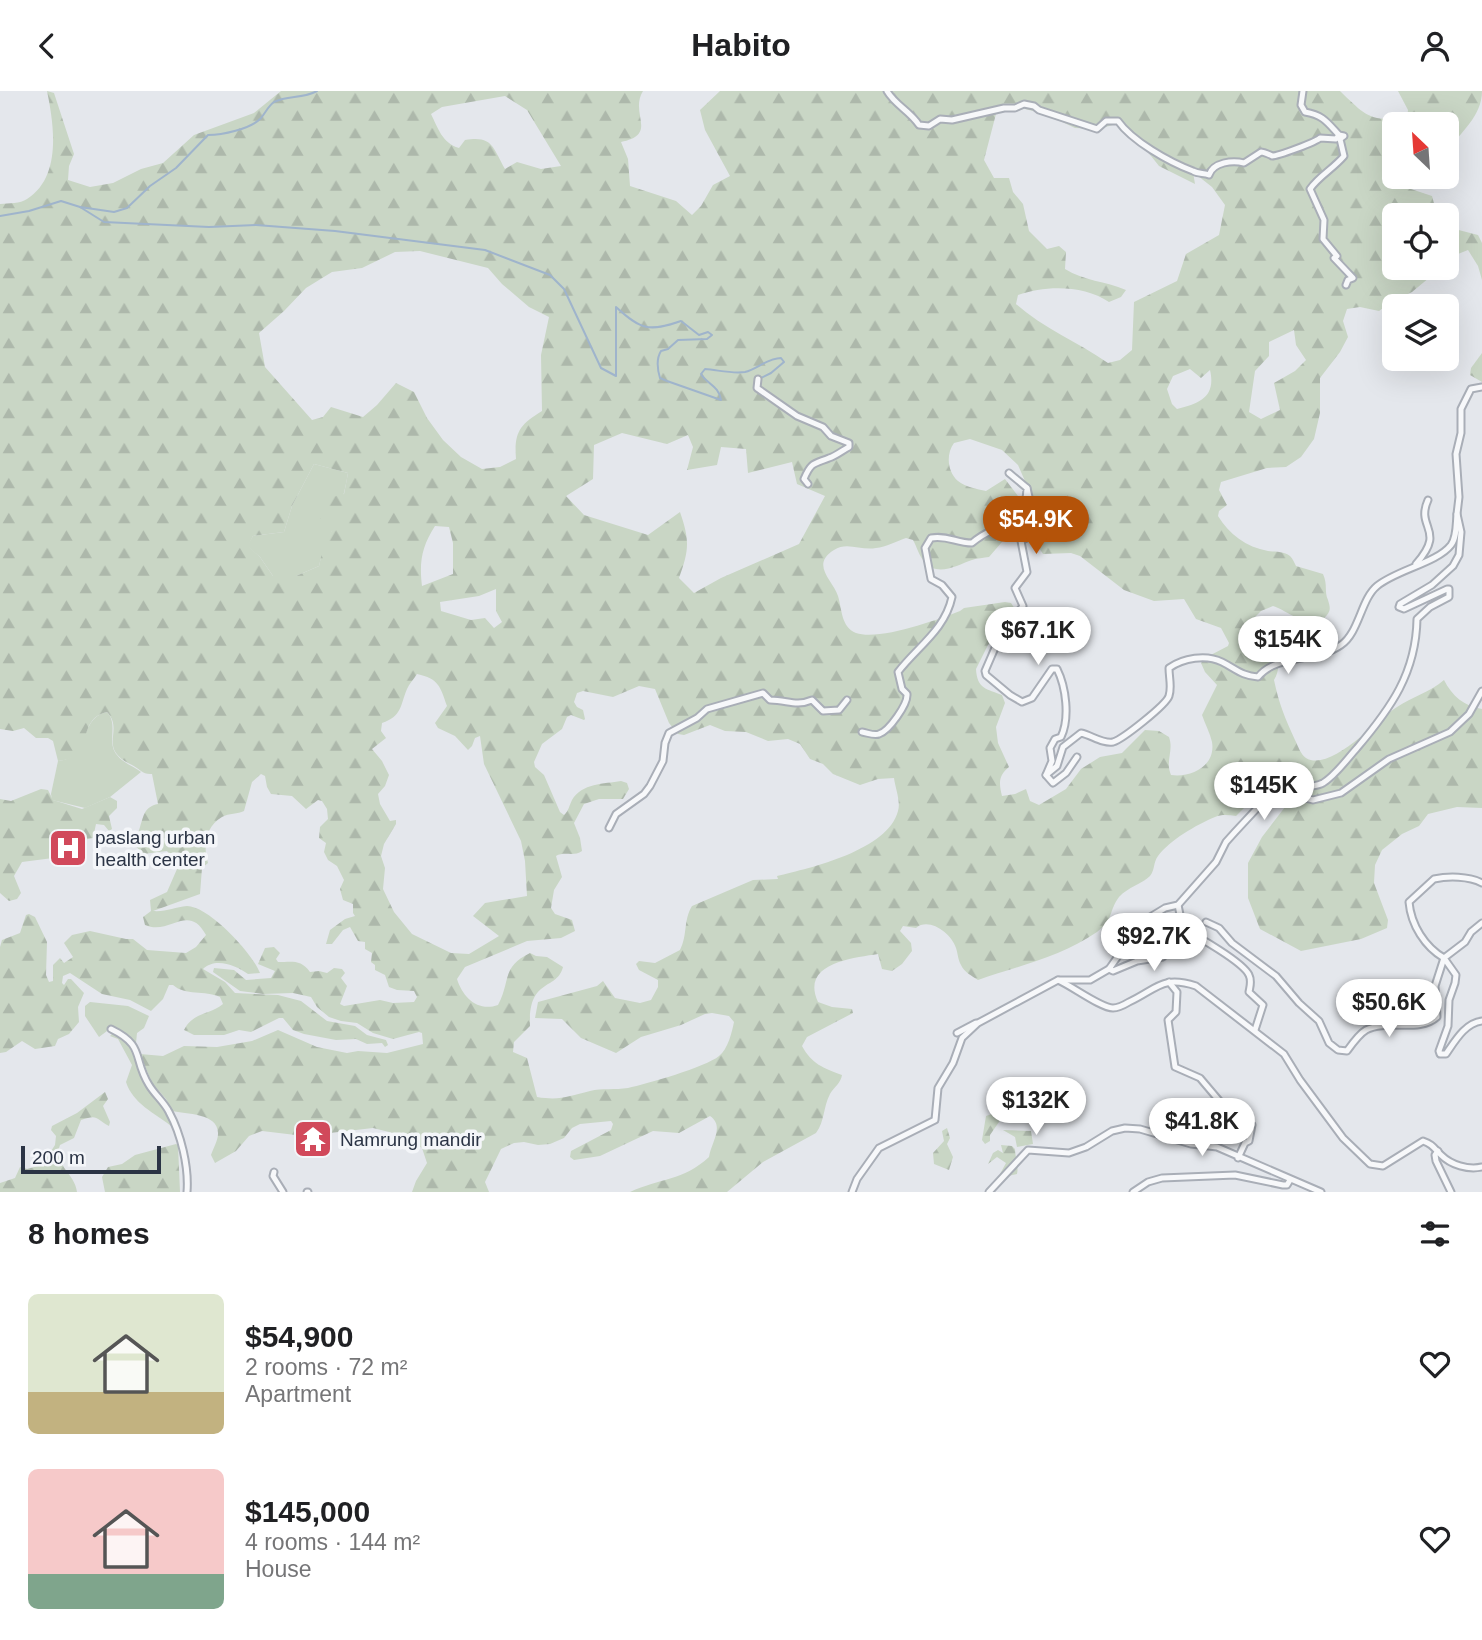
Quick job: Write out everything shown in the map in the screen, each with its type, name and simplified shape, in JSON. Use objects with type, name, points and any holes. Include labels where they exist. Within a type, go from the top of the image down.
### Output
[{"type":"street","points":[[887,91],[919,125],[929,126],[940,120],[1015,108],[1024,104],[1097,129],[1106,121],[1118,121],[1132,136],[1159,153],[1196,173],[1209,175],[1211,169],[1216,166],[1234,160],[1244,163],[1258,153],[1275,156],[1315,143],[1320,138],[1336,139],[1339,135]]},
{"type":"street","points":[[1303,91],[1301,104],[1305,112],[1320,114],[1344,137],[1340,139],[1344,156],[1330,172],[1317,178],[1310,189],[1324,220],[1323,239],[1337,256],[1334,258],[1353,278],[1348,280],[1346,285]]},
{"type":"street","points":[[758,379],[757,388],[797,417],[823,427],[831,436],[849,443],[849,447],[830,458],[818,461],[808,470],[804,479],[807,484]]},
{"type":"street","points":[[1046,775],[1057,766],[1063,747],[1081,733],[1090,734],[1104,742],[1112,742],[1138,727],[1168,699],[1171,686],[1169,668],[1180,660],[1211,659],[1224,663],[1245,676],[1258,677],[1265,668],[1310,657],[1343,645],[1360,621],[1366,602],[1376,587],[1437,557],[1452,544],[1459,496],[1455,463],[1461,433],[1461,409],[1471,389],[1482,387]]},
{"type":"street","points":[[1009,473],[1027,488],[1036,528],[1033,534],[1021,541],[1027,572],[1015,588],[1023,606],[1001,634],[985,671],[986,675],[1022,702],[1032,698],[1052,669],[1057,669],[1061,679],[1066,722],[1061,737],[1055,739],[1050,748],[1052,761],[1046,775]]},
{"type":"street","points":[[862,732],[877,735],[883,732],[906,705],[907,694],[902,689],[898,672],[935,634],[951,604],[952,597],[942,585],[931,579],[926,548],[931,538],[943,536],[962,543],[972,543],[1019,514],[1025,507],[1027,488]]},
{"type":"street","points":[[1414,566],[1432,537],[1424,514],[1428,500]]},
{"type":"street","points":[[852,1192],[857,1179],[879,1148],[935,1120],[938,1087],[953,1063],[962,1038],[978,1023],[1058,980],[1090,980],[1109,969],[1142,922],[1165,908],[1178,905],[1216,862],[1226,842],[1261,804],[1283,788],[1322,784],[1346,761],[1388,712],[1408,670],[1417,636],[1417,619],[1430,607],[1449,597],[1449,589],[1404,609],[1399,607],[1432,585],[1453,566],[1461,543],[1457,514]]},
{"type":"street","points":[[1283,788],[1297,796],[1313,800],[1341,793],[1389,759],[1450,732],[1469,714],[1482,691]]},
{"type":"street","points":[[609,828],[616,814],[644,794],[650,786],[663,761],[669,733],[707,709],[763,693],[770,700],[783,700],[799,705],[812,700],[823,711],[839,711],[847,700]]},
{"type":"street","points":[[1046,775],[1053,783],[1061,779],[1077,757]]},
{"type":"street","points":[[1482,883],[1476,880],[1439,878],[1409,902],[1425,944],[1444,958],[1455,975],[1449,1000],[1448,1026],[1440,1054],[1446,1054],[1466,1028],[1482,1021]]},
{"type":"street","points":[[1178,905],[1183,929]]},
{"type":"street","points":[[1206,922],[1219,927],[1232,943],[1276,976],[1298,1003],[1319,1021],[1329,1043],[1347,1051],[1366,1030],[1433,1020],[1437,1017],[1434,986],[1444,958],[1465,942],[1471,932],[1482,923]]},
{"type":"street","points":[[1109,969],[1113,971],[1137,961],[1163,957],[1170,933],[1183,929],[1219,950],[1248,972],[1251,980],[1249,992],[1263,1005],[1255,1030]]},
{"type":"street","points":[[1058,980],[1112,1008],[1169,982],[1196,986],[1255,1030],[1288,1059],[1300,1080],[1343,1138],[1370,1164],[1383,1166],[1423,1141],[1431,1144],[1442,1157],[1454,1163],[1472,1169],[1482,1167]]},
{"type":"street","points":[[1169,982],[1177,992],[1176,1013],[1168,1020],[1173,1063],[1178,1070],[1200,1078],[1222,1104],[1252,1125],[1249,1141],[1245,1143],[1238,1158]]},
{"type":"street","points":[[957,1033],[978,1023]]},
{"type":"street","points":[[111,1029],[127,1037],[134,1045],[148,1084],[168,1111],[184,1158],[187,1192]]},
{"type":"street","points":[[989,1192],[1028,1150],[1069,1153],[1086,1147],[1112,1131],[1125,1128],[1140,1129],[1191,1144],[1217,1147],[1321,1192]]},
{"type":"street","points":[[1438,1151],[1435,1155],[1436,1161],[1451,1192]]},
{"type":"street","points":[[274,1172],[273,1176],[283,1192]]},
{"type":"street","points":[[1133,1192],[1148,1182],[1162,1178],[1236,1175],[1283,1185],[1287,1185],[1290,1180]]},
{"type":"green space","points":[[47,91],[54,93],[74,154],[69,166],[68,180],[90,187],[113,183],[141,169],[163,163],[194,135],[254,113],[281,91],[643,91],[639,108],[641,128],[638,134],[621,142],[628,159],[630,186],[676,201],[692,215],[701,206],[713,185],[730,176],[705,130],[700,110],[720,91],[1340,91],[1362,111],[1382,119],[1382,189],[1411,189],[1432,196],[1434,203],[1382,203],[1382,280],[1426,280],[1408,294],[1382,294],[1382,309],[1379,311],[1360,307],[1347,309],[1343,321],[1348,337],[1320,378],[1320,413],[1314,439],[1301,457],[1286,467],[1267,468],[1221,482],[1219,490],[1227,505],[1219,511],[1218,516],[1227,529],[1245,543],[1288,554],[1296,566],[1323,574],[1330,608],[1321,620],[1308,622],[1273,606],[1261,611],[1253,619],[1274,649],[1278,662],[1274,680],[1278,696],[1288,725],[1304,757],[1316,761],[1340,752],[1397,707],[1444,680],[1459,699],[1482,709],[1482,808],[1457,807],[1428,814],[1419,826],[1402,834],[1382,850],[1375,865],[1374,883],[1388,920],[1387,928],[1361,939],[1301,951],[1260,929],[1248,898],[1248,863],[1262,837],[1295,794],[1295,782],[1289,774],[1269,783],[1236,816],[1215,817],[1176,839],[1158,856],[1150,876],[1119,897],[1109,919],[1097,932],[1054,954],[978,980],[962,967],[956,948],[945,932],[927,924],[916,928],[903,926],[900,931],[911,943],[912,951],[902,964],[892,971],[882,969],[878,954],[832,965],[816,979],[814,989],[818,1002],[852,1009],[853,1013],[807,1037],[802,1046],[814,1061],[842,1075],[839,1083],[830,1094],[816,1133],[763,1162],[727,1192],[630,1192],[690,1171],[709,1157],[717,1130],[710,1116],[679,1133],[653,1131],[600,1156],[574,1160],[570,1157],[571,1151],[611,1130],[611,1121],[580,1124],[572,1128],[564,1138],[550,1144],[514,1143],[501,1149],[485,1182],[489,1192],[412,1192],[427,1163],[422,1148],[397,1134],[373,1128],[304,1136],[262,1131],[249,1136],[236,1151],[215,1163],[211,1155],[218,1136],[217,1127],[208,1118],[172,1111],[152,1083],[140,1054],[163,1056],[184,1046],[217,1047],[252,1041],[278,1030],[317,1047],[347,1053],[387,1053],[423,1044],[422,1033],[419,1032],[393,1039],[373,1033],[357,1023],[329,1017],[317,1007],[311,997],[293,993],[263,994],[240,991],[213,972],[214,968],[234,970],[246,980],[271,978],[275,971],[258,964],[265,948],[274,947],[280,953],[276,959],[278,962],[300,963],[310,972],[327,973],[334,968],[342,969],[345,973],[341,978],[347,986],[340,1004],[344,1006],[380,1000],[393,1003],[414,1002],[417,997],[414,991],[389,987],[385,975],[375,970],[375,965],[371,962],[372,953],[365,949],[365,942],[358,941],[350,927],[343,930],[332,944],[326,944],[330,930],[345,919],[355,916],[353,904],[343,900],[340,889],[344,880],[337,866],[328,860],[324,852],[326,843],[319,838],[320,827],[328,819],[327,809],[322,801],[318,800],[306,809],[292,796],[271,794],[265,776],[261,774],[252,782],[244,811],[222,817],[209,831],[206,844],[208,863],[202,868],[200,894],[153,911],[187,906],[196,908],[229,932],[260,973],[248,974],[232,965],[219,963],[213,963],[203,969],[225,982],[235,993],[278,995],[301,1001],[327,1021],[355,1026],[367,1035],[386,1040],[388,1045],[385,1047],[382,1043],[367,1044],[356,1039],[336,1040],[304,1034],[293,1030],[283,1018],[251,1032],[239,1030],[224,1035],[194,1035],[184,1030],[192,1020],[223,1004],[220,997],[183,991],[169,985],[163,999],[151,1011],[130,1000],[102,994],[70,973],[63,976],[62,983],[64,985],[71,979],[84,993],[78,1007],[79,1022],[69,1034],[58,1039],[55,1046],[35,1049],[22,1041],[0,1053],[0,947],[2,940],[20,933],[26,915],[35,917],[47,942],[46,975],[49,982],[53,981],[53,965],[60,958],[64,963],[73,957],[64,943],[72,935],[90,931],[133,939],[147,950],[186,953],[196,947],[206,935],[192,921],[185,920],[163,927],[145,925],[143,917],[151,911],[150,900],[167,892],[177,869],[167,851],[143,854],[135,845],[145,812],[158,804],[152,774],[146,774],[121,759],[115,752],[112,719],[107,712],[91,722],[77,753],[58,761],[53,741],[48,738],[36,738],[24,728],[13,731],[0,729],[0,204],[18,203],[38,189],[51,164],[53,134]],"holes":[[[505,96],[527,110],[561,166],[541,169],[517,162],[505,169],[487,141],[465,140],[459,148],[453,146],[441,134],[431,114],[442,107]],[[1013,106],[1045,114],[1075,128],[1098,129],[1124,122],[1159,166],[1195,184],[1193,172],[1212,187],[1225,205],[1219,235],[1186,254],[1177,281],[1134,302],[1132,350],[1120,360],[1108,363],[1049,328],[1016,304],[1018,295],[1041,289],[1065,288],[1088,292],[1109,302],[1121,297],[1126,290],[1065,269],[1066,252],[1059,246],[1047,249],[1029,231],[1023,204],[1013,192],[1009,178],[994,178],[984,160],[996,114]],[[420,251],[488,268],[529,307],[549,317],[541,355],[542,411],[523,425],[517,436],[516,459],[500,467],[482,469],[461,457],[443,440],[427,418],[414,392],[396,383],[363,417],[331,407],[323,417],[312,420],[265,367],[259,333],[306,288],[332,272],[362,268],[395,252]],[[1294,330],[1296,345],[1306,360],[1295,371],[1274,383],[1280,410],[1261,419],[1249,412],[1255,371],[1269,356],[1269,342]],[[1190,369],[1201,378],[1210,370],[1211,386],[1200,401],[1177,409],[1172,404],[1167,389],[1173,376]],[[622,433],[667,444],[688,435],[693,447],[687,470],[717,465],[721,447],[746,449],[748,473],[792,462],[797,484],[825,496],[799,544],[721,578],[694,593],[679,578],[687,545],[680,512],[648,535],[584,515],[566,496],[593,479],[594,445]],[[970,439],[1002,450],[1018,465],[1038,511],[1034,540],[1043,554],[1071,553],[1080,556],[1124,590],[1154,601],[1184,599],[1196,619],[1221,628],[1228,646],[1201,663],[1217,685],[1202,715],[1212,742],[1212,750],[1210,758],[1200,769],[1171,775],[1169,737],[1159,731],[1145,730],[1122,753],[1100,757],[1081,769],[1066,789],[1039,805],[1030,801],[1026,789],[1002,796],[1000,780],[1009,767],[998,743],[996,727],[1005,703],[1002,695],[987,689],[978,681],[976,669],[988,645],[1015,618],[1015,609],[1011,603],[964,608],[893,632],[866,635],[847,627],[838,596],[823,567],[827,556],[834,550],[844,546],[870,549],[906,538],[913,540],[929,566],[947,569],[974,559],[989,557],[1022,519],[1018,496],[1005,479],[986,491],[958,481],[949,462],[954,443]],[[314,464],[348,473],[344,494],[328,498],[320,518],[332,530],[323,548],[319,566],[296,576],[273,576],[260,557],[248,546],[253,536],[284,532],[292,506]],[[435,526],[449,527],[453,543],[453,574],[422,586],[421,562],[424,547]],[[496,589],[496,611],[502,622],[494,628],[485,618],[471,620],[441,611],[440,602],[479,596]],[[417,674],[434,681],[440,688],[447,706],[435,723],[438,728],[455,736],[468,750],[475,738],[480,736],[484,764],[521,841],[525,861],[527,896],[485,903],[473,916],[499,936],[469,954],[451,953],[412,934],[394,912],[383,889],[385,868],[381,856],[396,820],[390,821],[380,804],[378,794],[389,775],[372,749],[386,738],[381,731],[382,723],[397,714],[408,687]],[[639,686],[655,689],[669,723],[678,734],[684,735],[710,725],[725,731],[746,732],[768,741],[788,739],[800,744],[810,759],[823,764],[833,774],[860,785],[878,779],[894,778],[899,807],[891,825],[864,847],[828,862],[777,876],[778,879],[753,880],[692,906],[680,950],[655,963],[639,961],[636,964],[639,970],[658,980],[658,987],[651,1000],[640,1003],[615,998],[603,981],[597,986],[538,1002],[535,1018],[562,1019],[581,1038],[616,1053],[641,1037],[681,1025],[705,1014],[729,1016],[734,1022],[725,1049],[719,1056],[702,1065],[628,1088],[545,1098],[537,1097],[527,1058],[513,1052],[514,1042],[530,1026],[533,999],[560,974],[563,967],[547,957],[530,953],[511,969],[498,1005],[491,1007],[472,1002],[457,979],[465,967],[527,941],[561,938],[575,931],[572,920],[555,914],[551,908],[554,890],[562,877],[556,856],[582,851],[574,823],[584,804],[599,799],[623,799],[629,789],[627,783],[621,781],[587,787],[576,794],[564,815],[560,812],[544,775],[535,767],[534,762],[542,744],[562,729],[567,717],[571,715],[585,719],[583,710],[574,702],[577,693],[583,691],[613,697]]]},
{"type":"green space","points":[[1398,91],[1482,91],[1475,116],[1460,135],[1460,112],[1408,112]]},
{"type":"green space","points":[[1459,230],[1478,235],[1482,243],[1482,280],[1478,266],[1468,250],[1459,254]]},
{"type":"green space","points":[[1482,353],[1482,382],[1470,375],[1471,368]]},
{"type":"green space","points":[[314,464],[348,473],[336,521],[319,566],[296,576],[273,576],[260,557],[247,546],[253,536],[284,532],[292,506]]},
{"type":"green space","points":[[107,712],[112,722],[114,750],[122,760],[141,772],[110,797],[85,808],[52,800],[58,761],[76,753],[92,722]]},
{"type":"green space","points":[[41,789],[48,790],[53,800],[82,809],[110,797],[117,801],[117,808],[109,816],[112,829],[109,831],[104,825],[96,824],[93,838],[79,841],[77,851],[73,851],[66,843],[58,842],[53,848],[56,855],[53,858],[22,862],[14,876],[21,893],[17,899],[9,901],[0,893],[0,799],[11,801]]},
{"type":"green space","points":[[90,1002],[128,1006],[149,1016],[144,1028],[137,1033],[136,1043],[126,1034],[111,1028],[99,1037],[85,1016],[85,1006]]},
{"type":"green space","points":[[114,1032],[131,1043],[143,1080],[171,1119],[171,1126],[139,1102],[129,1090],[126,1082],[132,1065],[118,1039],[110,1036]]},
{"type":"green space","points":[[105,1092],[108,1099],[103,1106],[110,1122],[109,1126],[94,1117],[81,1120],[74,1138],[60,1145],[58,1152],[77,1192],[0,1192],[0,1183],[15,1178],[20,1167],[27,1169],[42,1165],[55,1145],[56,1136],[51,1130],[52,1126],[77,1113]]},
{"type":"green space","points":[[1006,1100],[1010,1106],[990,1135],[990,1141],[985,1144],[982,1140],[986,1116],[992,1114]]},
{"type":"green space","points":[[947,1128],[950,1138],[947,1144],[953,1157],[949,1170],[934,1164],[933,1153],[944,1141],[942,1131]]},
{"type":"green space","points":[[1003,1130],[1031,1131],[1033,1144],[1017,1147],[1015,1137]]},
{"type":"green space","points":[[176,1144],[180,1192],[105,1192],[102,1177],[108,1167],[122,1164],[135,1155]]},
{"type":"green space","points":[[1001,1145],[1015,1149],[1017,1174],[1000,1174],[1006,1163],[997,1157],[988,1164],[993,1153],[998,1150],[1003,1153]]},
{"type":"waterway","points":[[0,216],[61,201],[114,212],[127,208],[150,186],[176,168],[208,135],[243,128],[260,119],[274,102],[317,91]]},
{"type":"waterway","points":[[80,207],[104,222],[209,227],[256,225],[335,231],[485,250],[550,275],[564,289],[601,368],[616,376],[616,307],[646,327],[661,327],[681,321],[699,335],[708,332],[712,335],[707,339],[678,340],[668,349],[661,351],[658,357],[660,378],[721,400],[718,391],[701,374],[705,369],[745,372],[781,358],[784,362],[759,379]]},
{"type":"place","name":"paslang urban health center","points":[[68,848]]},
{"type":"place","name":"Namrung mandir","points":[[313,1139]]}]
